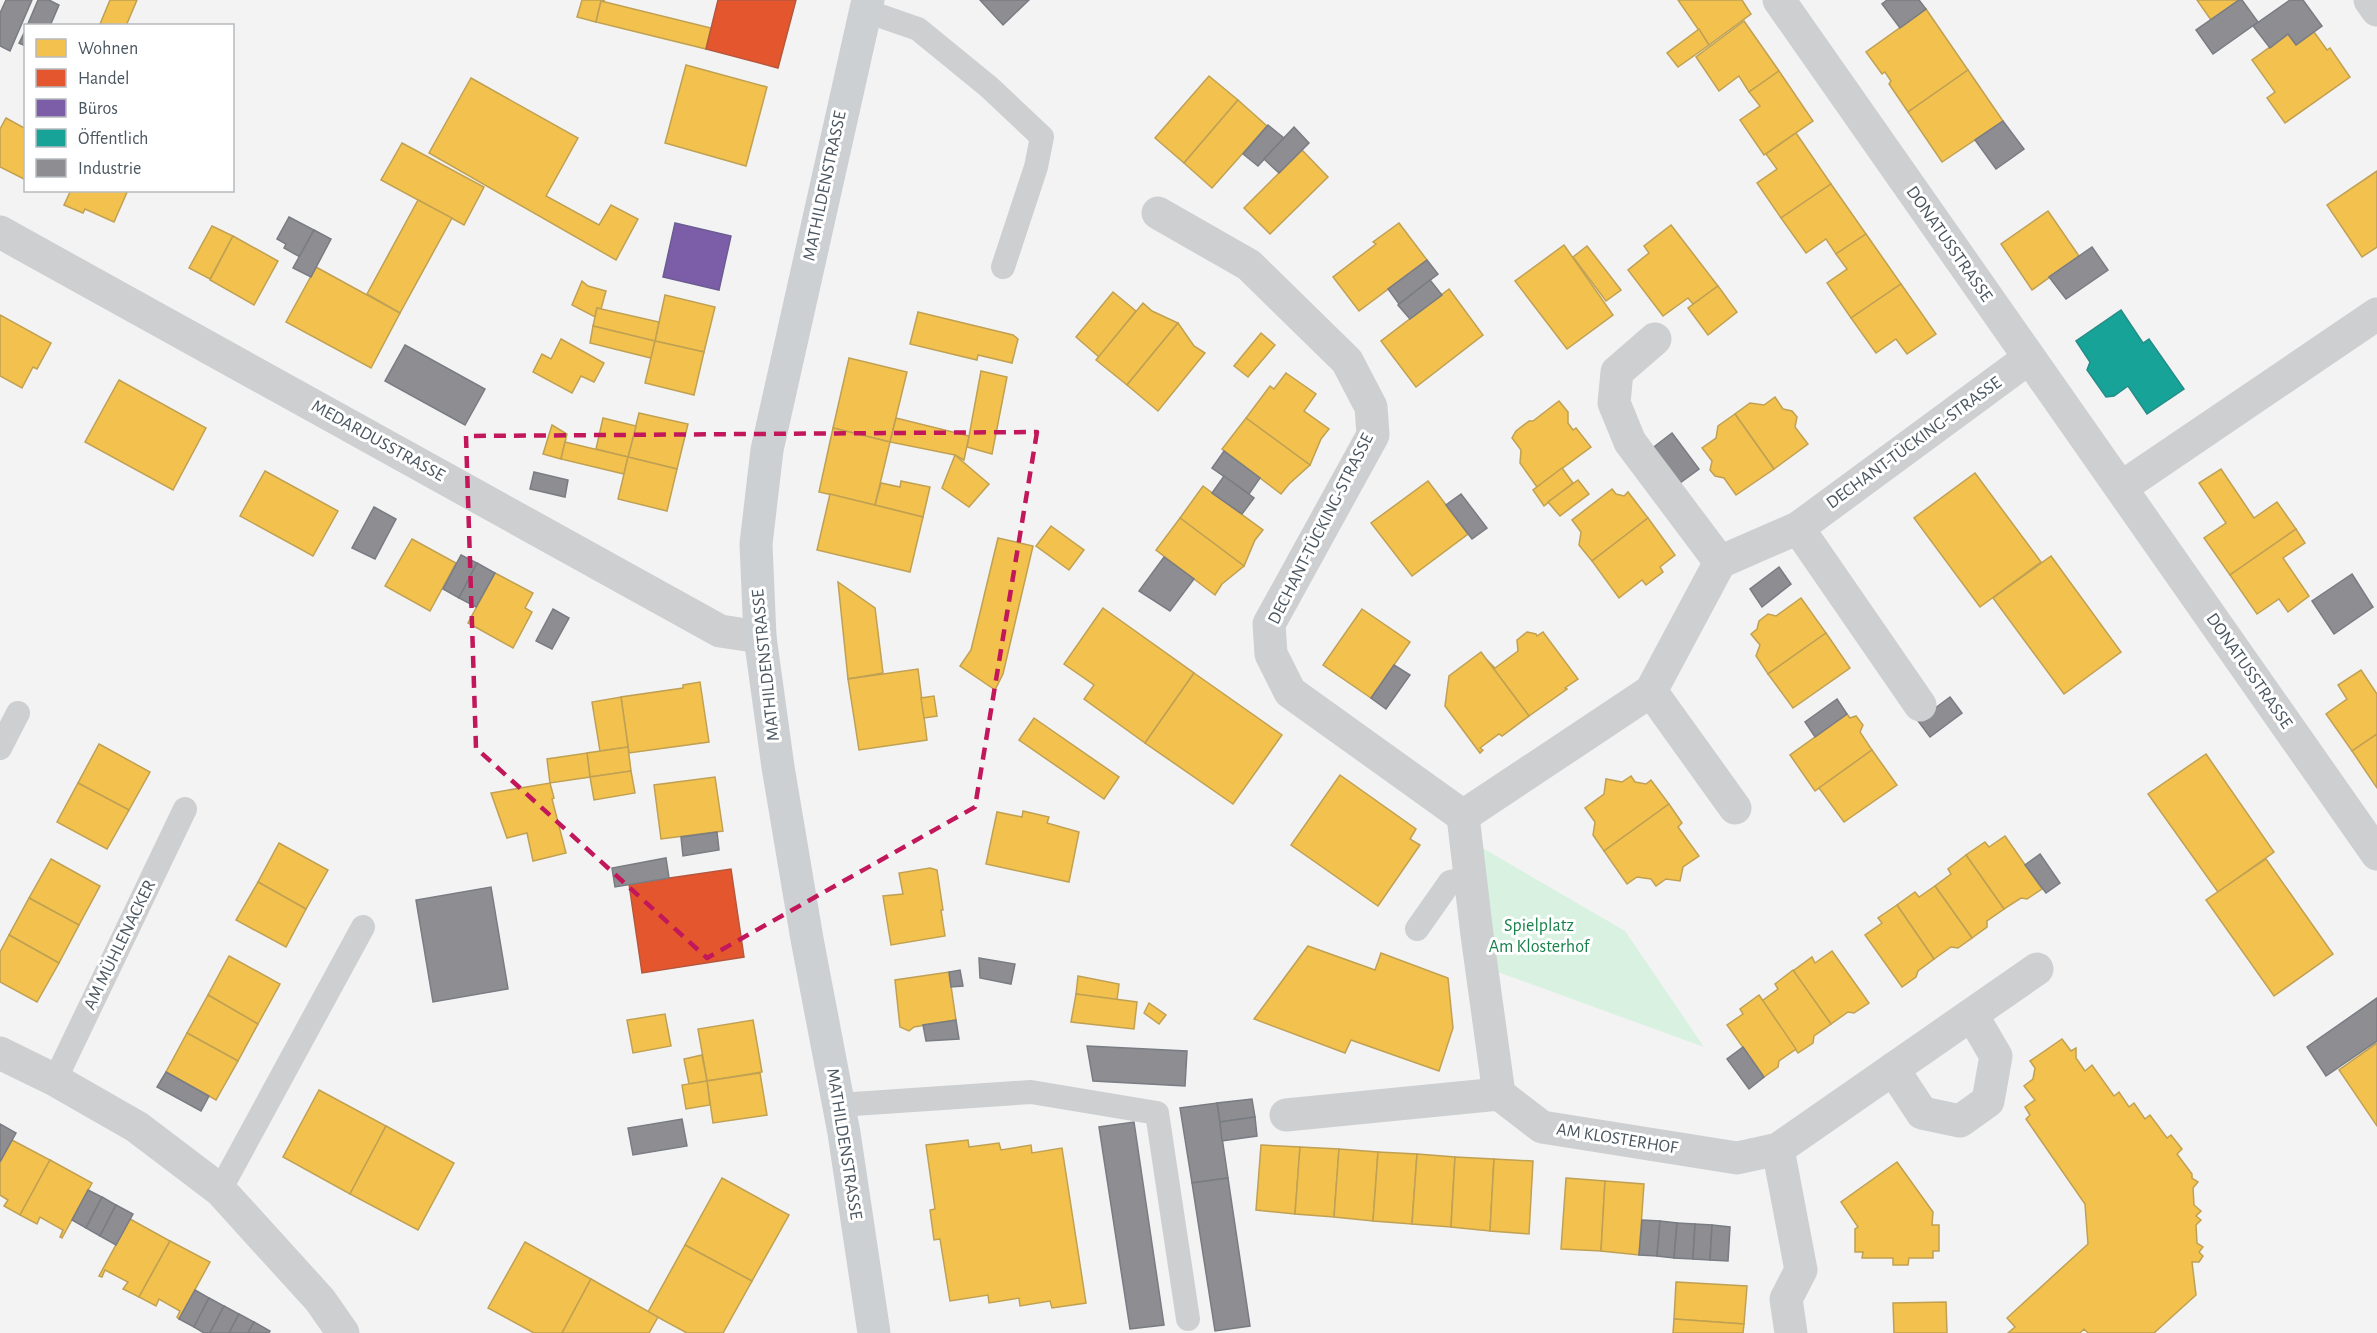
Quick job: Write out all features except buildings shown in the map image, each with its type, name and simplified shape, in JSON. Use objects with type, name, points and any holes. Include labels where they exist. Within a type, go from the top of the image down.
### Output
[{"type":"street","name":"DONATUSSTRASSE","points":[[1779,0],[2377,854]]},
{"type":"street","points":[[2370,0],[2377,10]]},
{"type":"street","name":"MATHILDENSTRASSE","points":[[867,6],[767,450],[756,544],[760,637],[803,916],[839,1105],[874,1333]]},
{"type":"street","name":"DECHANT-TÜCKING-STRASSE","points":[[1158,213],[1249,265],[1347,361],[1371,406],[1373,435],[1269,624],[1271,654],[1290,692],[1463,816]]},
{"type":"street","name":"MEDARDUSSTRASSE","points":[[0,232],[720,630],[760,637]]},
{"type":"street","points":[[2122,488],[2377,314]]},
{"type":"street","points":[[1286,1115],[1499,1094],[1463,816],[1651,691],[1720,562],[1630,442],[1614,403],[1617,372],[1655,339]]},
{"type":"street","name":"DECHANT-TÜCKING-STRASSE","points":[[1720,562],[1798,528],[2029,358]]},
{"type":"street","points":[[1798,528],[1920,705]]},
{"type":"street","points":[[1651,691],[1735,808]]},
{"type":"street","name":"AM KLOSTERHOF","points":[[1499,1094],[1542,1127],[1737,1158],[1778,1149],[2037,969]]},
{"type":"street","points":[[1893,1069],[1923,1113],[1960,1121],[1988,1101],[1996,1056],[1972,1015]]},
{"type":"street","points":[[0,1053],[55,1080],[137,1127],[220,1190],[320,1300],[343,1333]]},
{"type":"street","points":[[1778,1149],[1801,1270],[1786,1299],[1791,1333]]},
{"type":"lane","points":[[867,6],[918,29],[989,87],[1042,137],[1036,167],[1004,267]]},
{"type":"lane","points":[[0,748],[18,713]]},
{"type":"lane","name":"AM MÜHLENACKER","points":[[55,1080],[184,809]]},
{"type":"lane","points":[[1417,930],[1450,882],[1470,878]]},
{"type":"lane","points":[[220,1190],[363,927]]},
{"type":"lane","points":[[839,1105],[1031,1092],[1156,1113],[1188,1319]]},
{"type":"highlighted area","points":[[1037,432],[975,807],[707,958],[476,748],[466,436]]},
{"type":"green space","name":"Spielplatz Am Klosterhof","points":[[1479,846],[1625,931],[1704,1047],[1495,971]]}]
